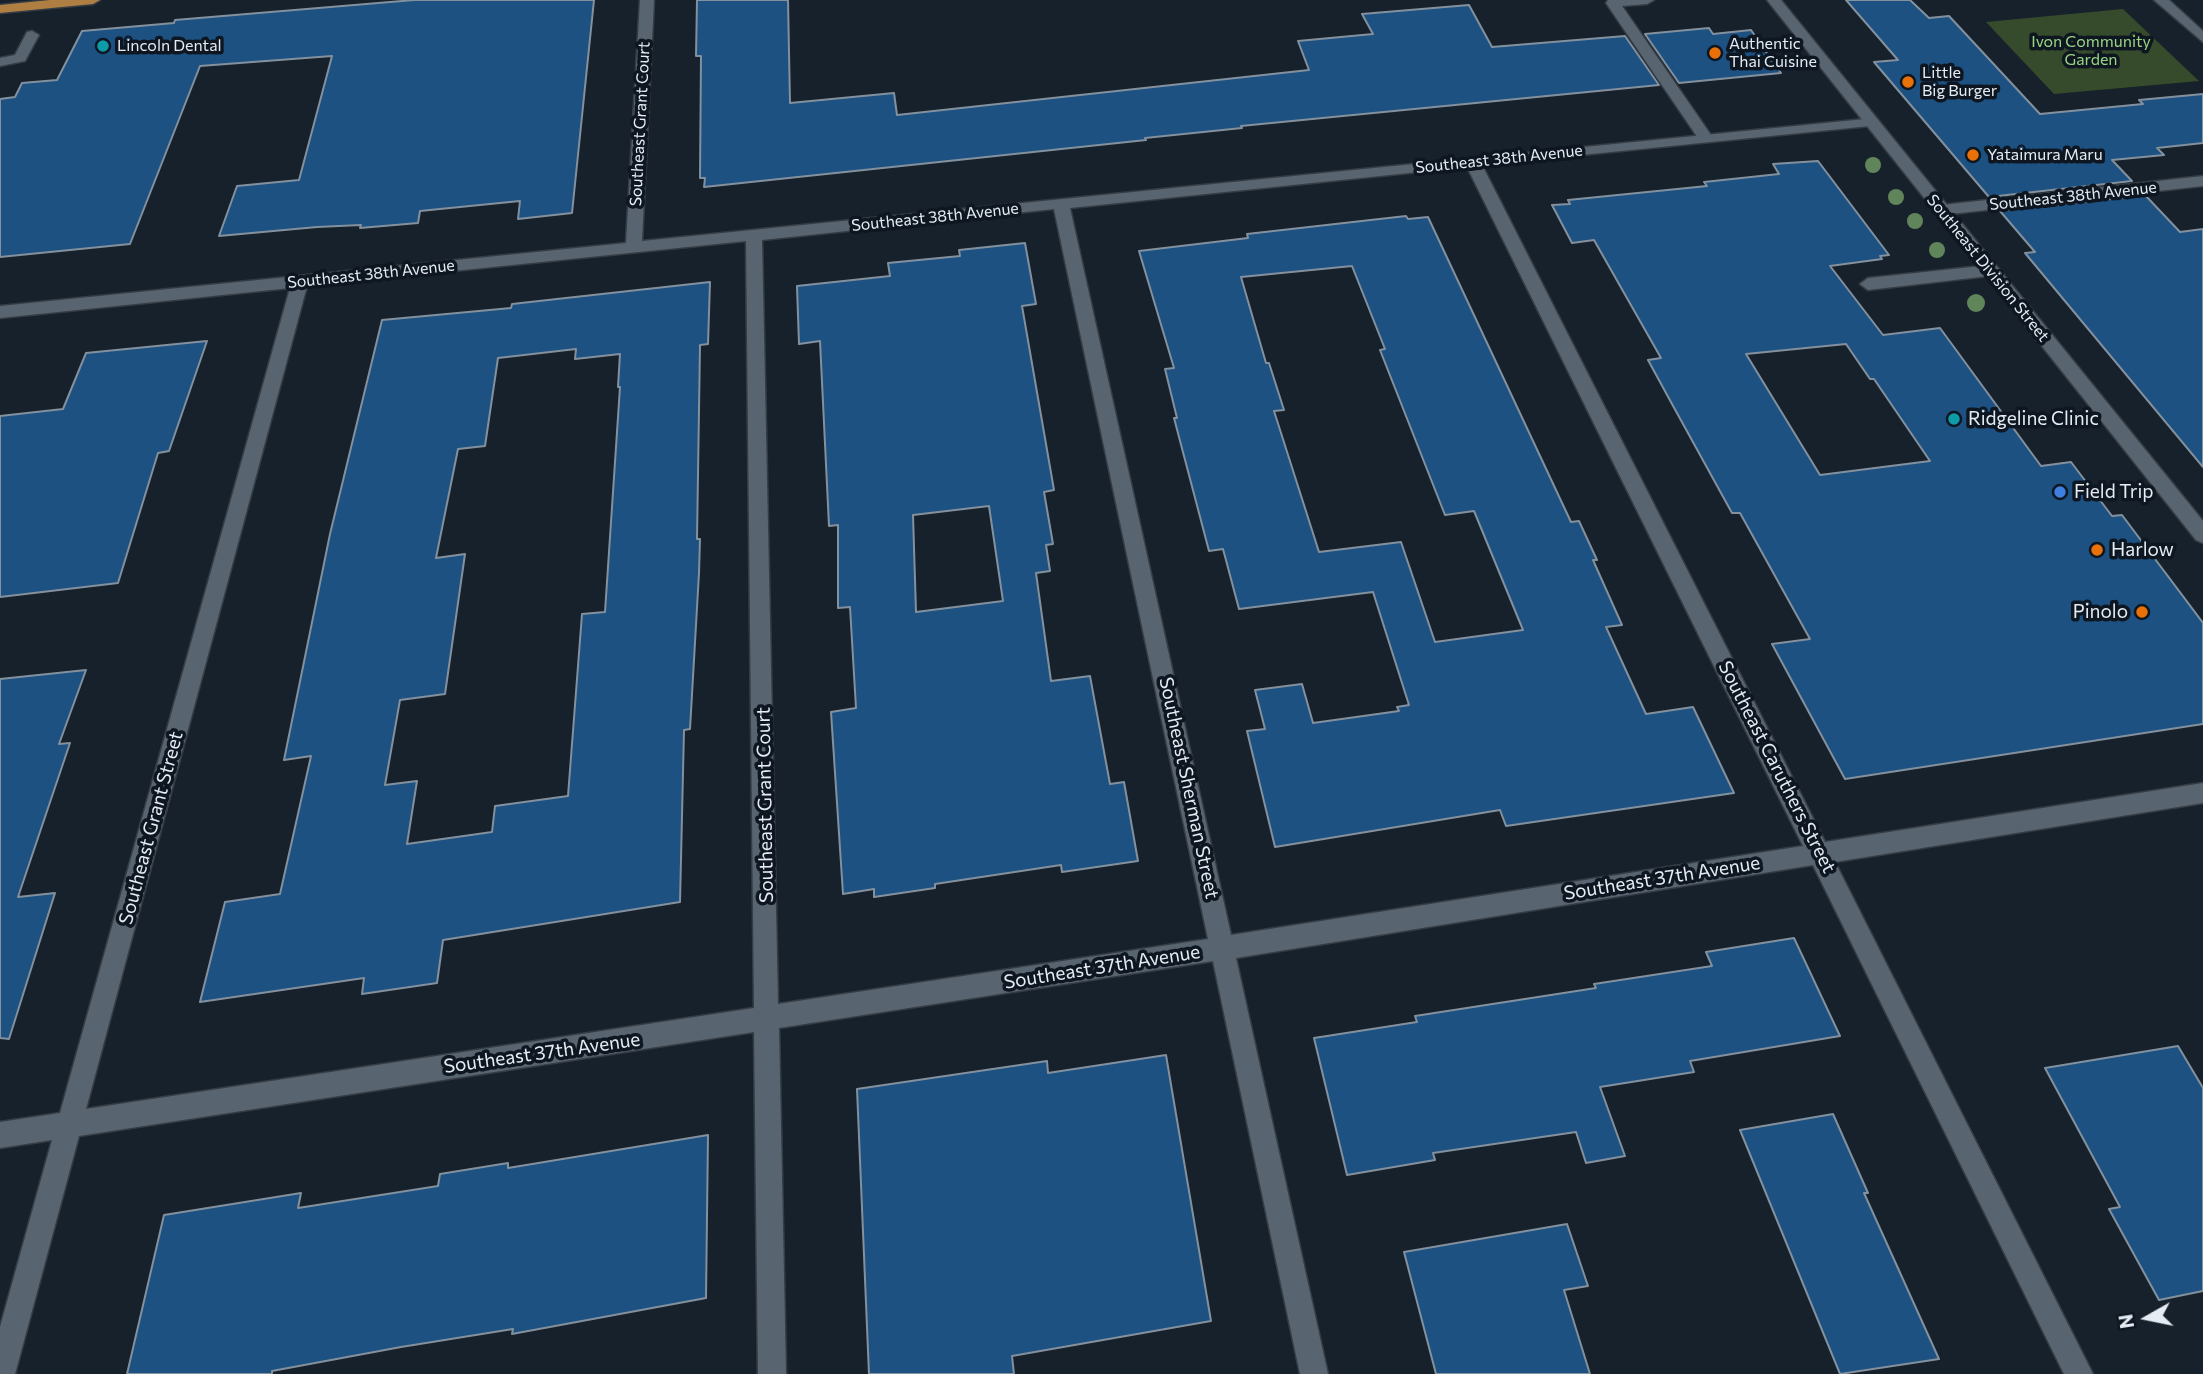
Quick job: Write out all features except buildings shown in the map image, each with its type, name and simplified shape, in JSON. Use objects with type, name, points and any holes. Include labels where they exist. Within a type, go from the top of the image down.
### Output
[{"type":"main road","points":[[0,9],[93,0]]},
{"type":"street","name":"Southeast Grant Court","points":[[634,247],[647,0]]},
{"type":"street","points":[[1647,0],[1613,3],[1705,138]]},
{"type":"street","name":"Southeast Division Street","points":[[1774,0],[2203,535]]},
{"type":"street","points":[[2161,0],[2203,38]]},
{"type":"street","points":[[0,62],[20,58],[32,35]]},
{"type":"street","name":"Southeast 38th Avenue","points":[[0,312],[1870,121]]},
{"type":"street","name":"Southeast Caruthers Street","points":[[1472,161],[2079,1374]]},
{"type":"street","name":"Southeast 38th Avenue","points":[[1942,210],[2203,181]]},
{"type":"street","name":"Southeast Sherman Street","points":[[1060,204],[1224,948],[1314,1374]]},
{"type":"street","name":"Southeast Grant Court","points":[[754,235],[772,1374]]},
{"type":"street","points":[[1868,284],[1991,271]]},
{"type":"street","name":"Southeast Grant Street","points":[[1,1374],[300,282]]},
{"type":"street","name":"Southeast 37th Avenue","points":[[0,1135],[768,1019],[2203,793]]},
{"type":"green space","name":"Ivon Community Garden","points":[[2123,9],[2199,81],[2054,94],[1986,22]]},
{"type":"place","name":"Lincoln Dental","points":[[103,46]]},
{"type":"place","name":"Authentic Thai Cuisine","points":[[1715,53]]},
{"type":"place","name":"Little Big Burger","points":[[1908,82]]},
{"type":"place","name":"Yataimura Maru","points":[[1973,155]]},
{"type":"place","name":"Ridgeline Clinic","points":[[1954,419]]},
{"type":"place","name":"Field Trip","points":[[2060,492]]},
{"type":"place","name":"Harlow","points":[[2097,550]]},
{"type":"place","name":"Pinolo","points":[[2142,612]]}]
